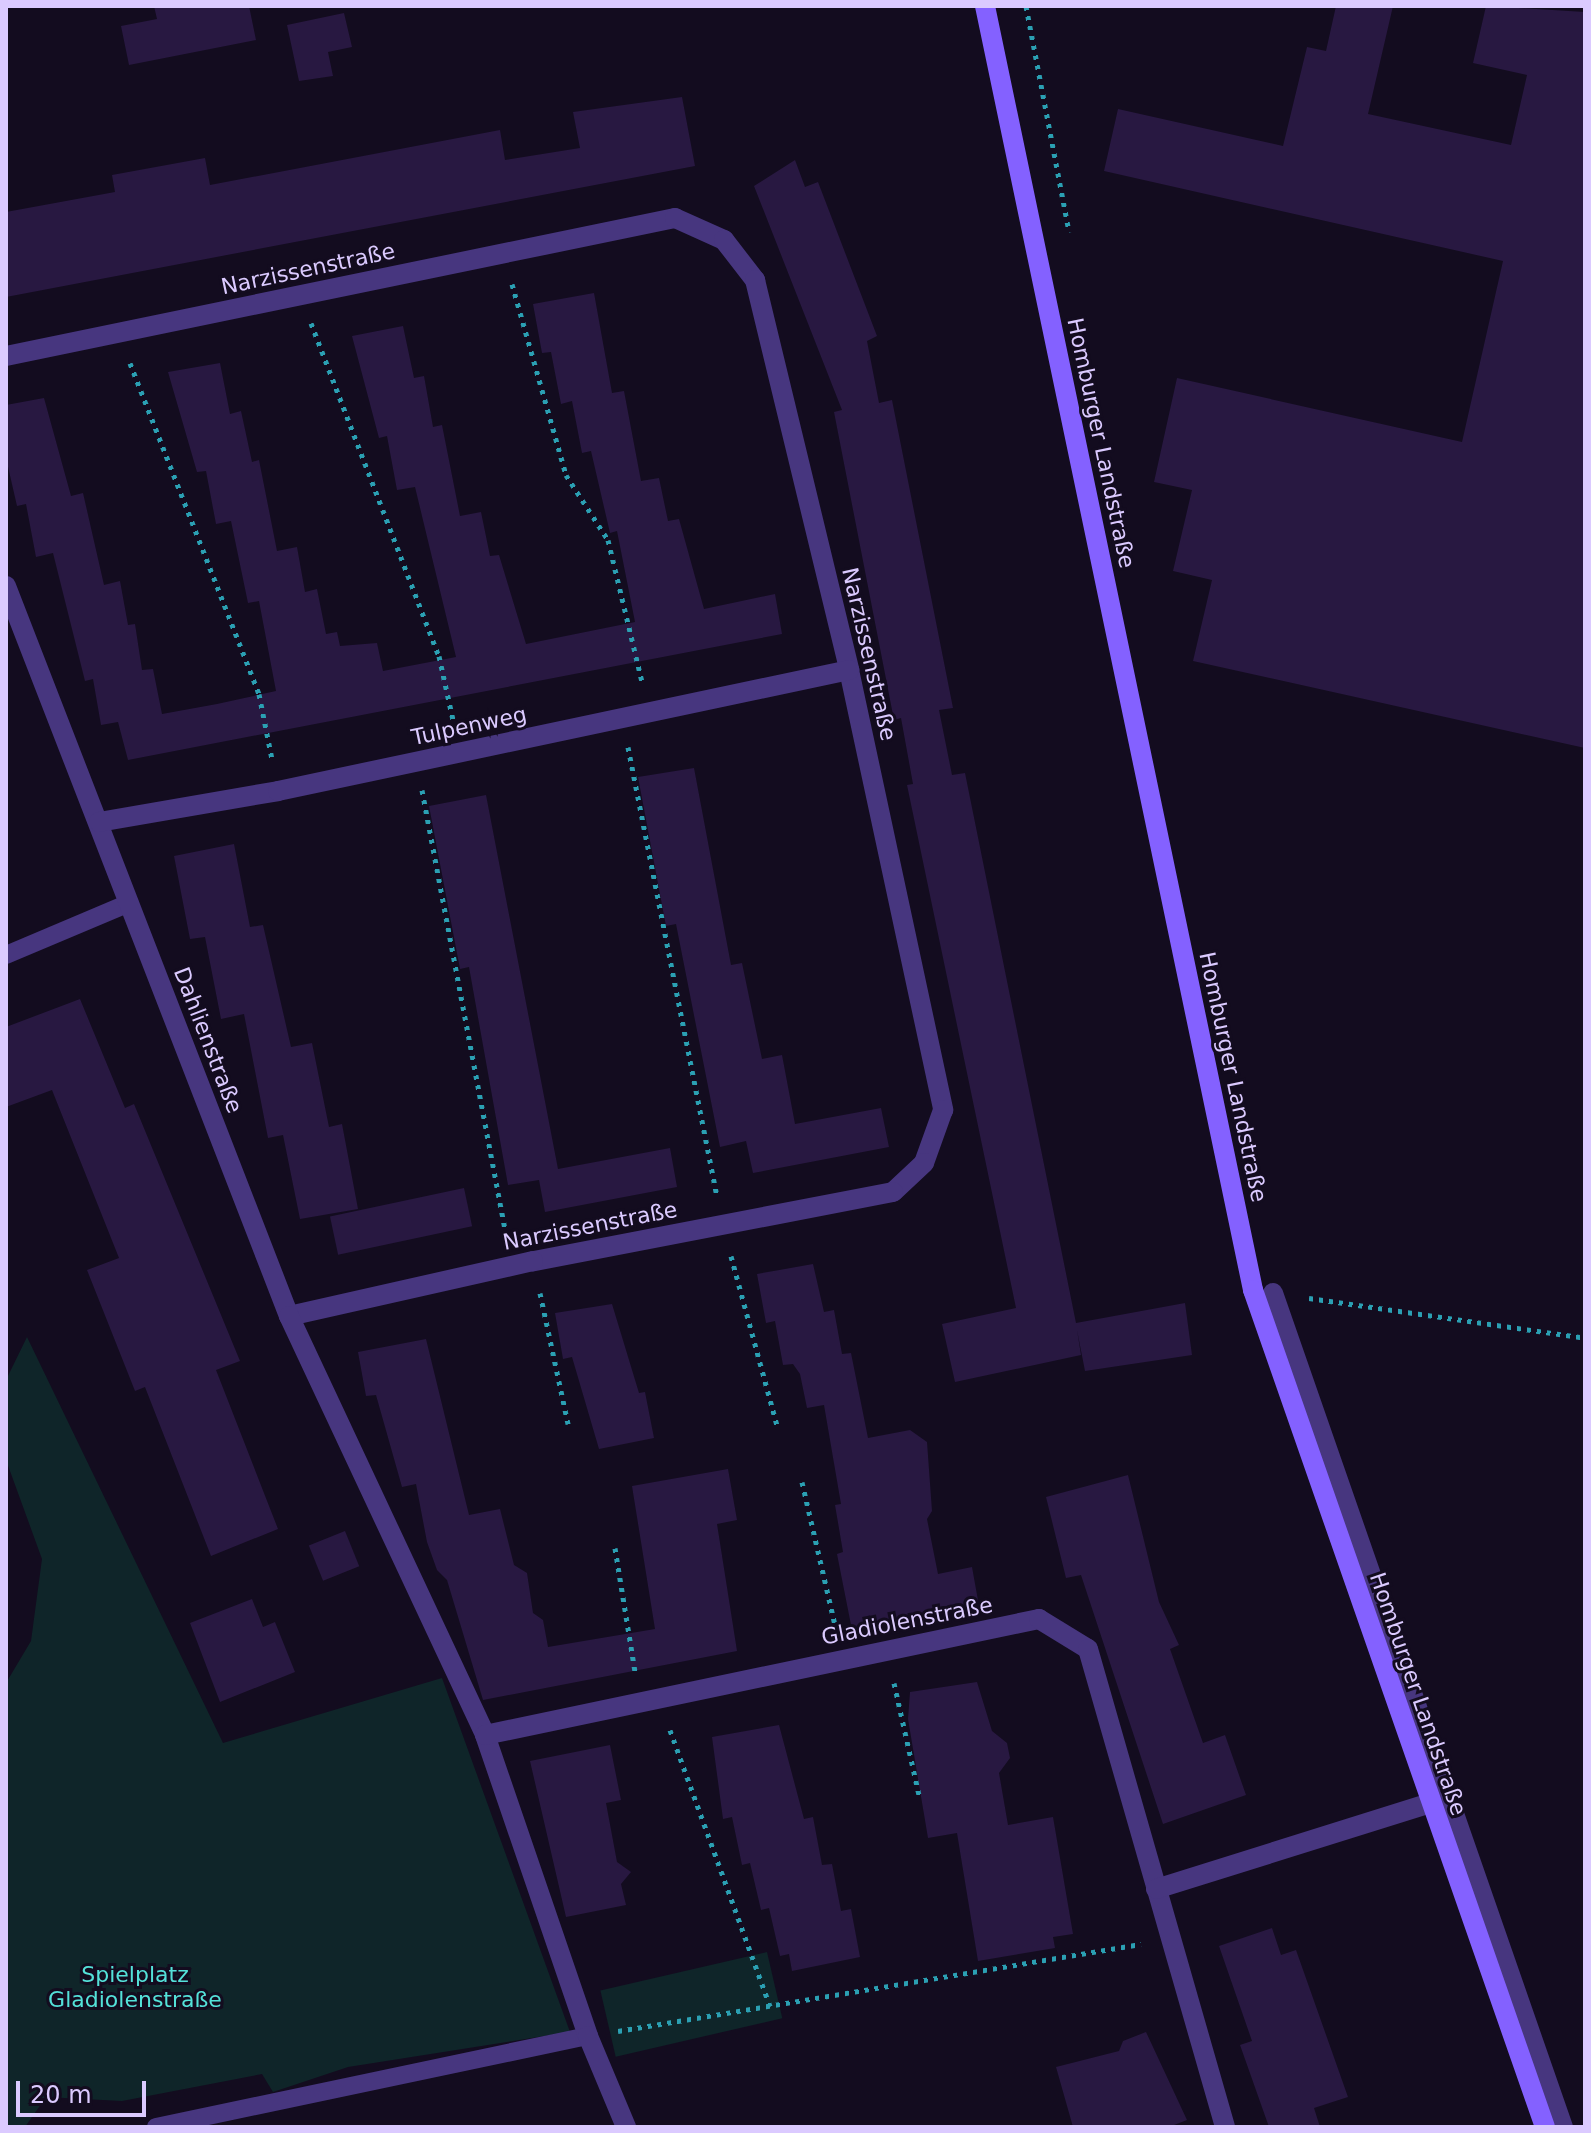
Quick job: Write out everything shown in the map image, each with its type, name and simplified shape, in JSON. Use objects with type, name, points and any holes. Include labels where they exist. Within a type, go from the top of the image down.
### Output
[{"type":"street","name":"Homburger Landstraße","points":[[985,6],[1253,1290],[1545,2127]]},
{"type":"street","name":"Narzissenstraße","points":[[6,356],[675,218],[724,240],[755,280],[849,670],[943,1110],[924,1163],[893,1192],[512,1265],[289,1316]]},
{"type":"street","name":"Dahlienstraße","points":[[6,586],[289,1316],[373,1507],[444,1639],[485,1735]]},
{"type":"street","name":"Tulpenweg","points":[[99,822],[278,791],[849,670]]},
{"type":"street","points":[[1273,1293],[1563,2127]]},
{"type":"street","name":"Gladiolenstraße","points":[[485,1735],[649,1698],[1039,1619],[1088,1649],[1225,2127]]},
{"type":"street","points":[[485,1735],[588,2036],[626,2127]]},
{"type":"street","points":[[1156,1889],[1431,1803]]},
{"type":"lane","points":[[6,955],[129,903]]},
{"type":"lane","points":[[156,2127],[588,2036]]},
{"type":"path","points":[[503,252],[566,475],[608,540],[650,713]]},
{"type":"path","points":[[301,296],[439,656],[460,752]]},
{"type":"path","points":[[118,333],[259,694],[278,791]]},
{"type":"path","points":[[623,718],[723,1226],[777,1425]]},
{"type":"path","points":[[416,762],[512,1265]]},
{"type":"path","points":[[533,1261],[568,1424]]},
{"type":"path","points":[[1273,1293],[1585,1338]]},
{"type":"path","points":[[802,1482],[842,1658]]},
{"type":"path","points":[[615,1548],[649,1698],[770,2007]]},
{"type":"path","points":[[887,1649],[919,1795]]},
{"type":"path","points":[[588,2036],[1169,1939]]},
{"type":"green space","name":"Spielplatz Gladiolenstraße","points":[[27,1337],[223,1743],[442,1678],[570,2032],[348,2067],[273,2092],[262,2074],[122,2101],[46,2097],[25,2127],[6,2127],[6,1683],[31,1641],[42,1559],[6,1460],[6,1380]]},
{"type":"green space","points":[[767,1952],[782,2018],[616,2057],[600,1990]]},
{"type":"building","points":[[154,6],[249,6],[256,40],[129,65],[121,26],[157,19]]},
{"type":"building","points":[[1336,6],[1393,6],[1368,114],[1511,145],[1527,75],[1473,63],[1486,6],[1585,12],[1585,748],[1193,661],[1212,580],[1173,571],[1192,490],[1154,482],[1177,378],[1462,442],[1503,261],[1104,171],[1118,109],[1283,146],[1307,47],[1326,51]]},
{"type":"building","points":[[344,13],[352,47],[328,52],[333,76],[299,81],[287,25]]},
{"type":"building","points":[[682,97],[695,166],[6,297],[6,212],[115,192],[112,175],[205,158],[210,185],[500,130],[505,160],[580,148],[573,112]]},
{"type":"building","points":[[795,160],[805,187],[818,182],[877,336],[867,341],[879,403],[892,400],[953,708],[939,710],[952,775],[965,773],[1076,1323],[1185,1303],[1192,1355],[1085,1371],[1077,1330],[1081,1355],[955,1382],[942,1324],[1016,1308],[907,785],[913,784],[901,718],[894,720],[834,412],[842,410],[754,186]]},
{"type":"building","points":[[594,293],[612,393],[624,391],[641,481],[659,478],[668,521],[679,519],[704,609],[775,594],[782,634],[128,760],[118,722],[101,725],[93,679],[85,681],[53,553],[36,557],[26,504],[17,506],[6,458],[6,405],[44,398],[71,496],[83,493],[104,585],[120,581],[128,625],[135,624],[142,670],[153,669],[162,714],[217,704],[276,691],[259,601],[248,603],[231,521],[216,524],[206,471],[197,472],[168,372],[220,363],[230,414],[241,411],[252,462],[259,460],[277,551],[297,547],[305,592],[317,589],[326,634],[337,632],[340,646],[377,643],[383,671],[456,657],[415,487],[397,490],[387,436],[379,438],[352,336],[403,326],[414,378],[424,376],[433,427],[442,425],[460,516],[481,512],[490,556],[499,555],[526,644],[635,622],[617,531],[610,533],[591,451],[582,453],[572,401],[561,404],[551,352],[542,353],[533,304]]},
{"type":"building","points":[[694,768],[731,965],[742,963],[762,1059],[782,1055],[795,1124],[881,1108],[889,1147],[753,1173],[746,1141],[720,1147],[676,924],[666,926],[638,777]]},
{"type":"building","points":[[486,795],[558,1169],[670,1148],[677,1187],[545,1212],[539,1180],[508,1185],[469,967],[460,969],[429,806]]},
{"type":"building","points":[[234,844],[250,927],[263,925],[291,1047],[312,1043],[329,1127],[342,1124],[358,1209],[300,1219],[283,1135],[268,1138],[244,1014],[221,1019],[205,937],[190,939],[174,856]]},
{"type":"building","points":[[80,999],[125,1108],[134,1104],[240,1361],[216,1370],[278,1529],[211,1556],[145,1387],[135,1391],[87,1270],[119,1258],[52,1090],[6,1107],[6,1027]]},
{"type":"building","points":[[464,1188],[472,1226],[338,1255],[330,1216]]},
{"type":"building","points":[[813,1264],[824,1312],[834,1310],[842,1354],[851,1353],[868,1438],[910,1430],[927,1442],[932,1511],[927,1519],[938,1574],[972,1567],[979,1606],[852,1630],[837,1554],[843,1552],[835,1505],[841,1504],[824,1405],[807,1408],[800,1374],[793,1364],[783,1365],[775,1321],[766,1323],[757,1274]]},
{"type":"building","points":[[612,1304],[639,1393],[645,1392],[654,1438],[599,1449],[572,1357],[563,1359],[555,1313]]},
{"type":"building","points":[[426,1339],[469,1515],[500,1509],[514,1565],[527,1573],[533,1613],[543,1620],[548,1647],[655,1629],[632,1486],[728,1469],[737,1520],[717,1524],[737,1651],[483,1700],[447,1580],[437,1570],[427,1542],[416,1484],[402,1487],[376,1395],[366,1396],[358,1352]]},
{"type":"building","points":[[1128,1475],[1159,1602],[1179,1645],[1170,1649],[1203,1743],[1225,1735],[1246,1795],[1163,1824],[1081,1575],[1066,1578],[1046,1497]]},
{"type":"building","points":[[345,1531],[359,1566],[323,1581],[309,1546]]},
{"type":"building","points":[[252,1599],[263,1627],[275,1622],[295,1672],[220,1702],[190,1623]]},
{"type":"building","points":[[977,1682],[992,1731],[1007,1743],[1010,1758],[999,1773],[1008,1825],[1053,1817],[1073,1934],[1053,1937],[1055,1948],[978,1961],[957,1833],[928,1838],[908,1719],[910,1692]]},
{"type":"building","points":[[779,1725],[804,1819],[813,1817],[822,1865],[832,1864],[841,1911],[851,1909],[860,1957],[792,1971],[789,1954],[780,1956],[769,1908],[761,1910],[750,1863],[742,1865],[732,1817],[723,1819],[712,1737]]},
{"type":"building","points":[[610,1745],[621,1800],[606,1803],[617,1862],[631,1872],[621,1884],[626,1905],[566,1917],[530,1761]]},
{"type":"building","points":[[1272,1928],[1281,1955],[1296,1950],[1348,2097],[1314,2108],[1320,2127],[1269,2127],[1240,2045],[1252,2041],[1219,1946]]},
{"type":"building","points":[[1146,2032],[1187,2120],[1169,2127],[1073,2127],[1056,2067],[1119,2051],[1123,2041]]}]
